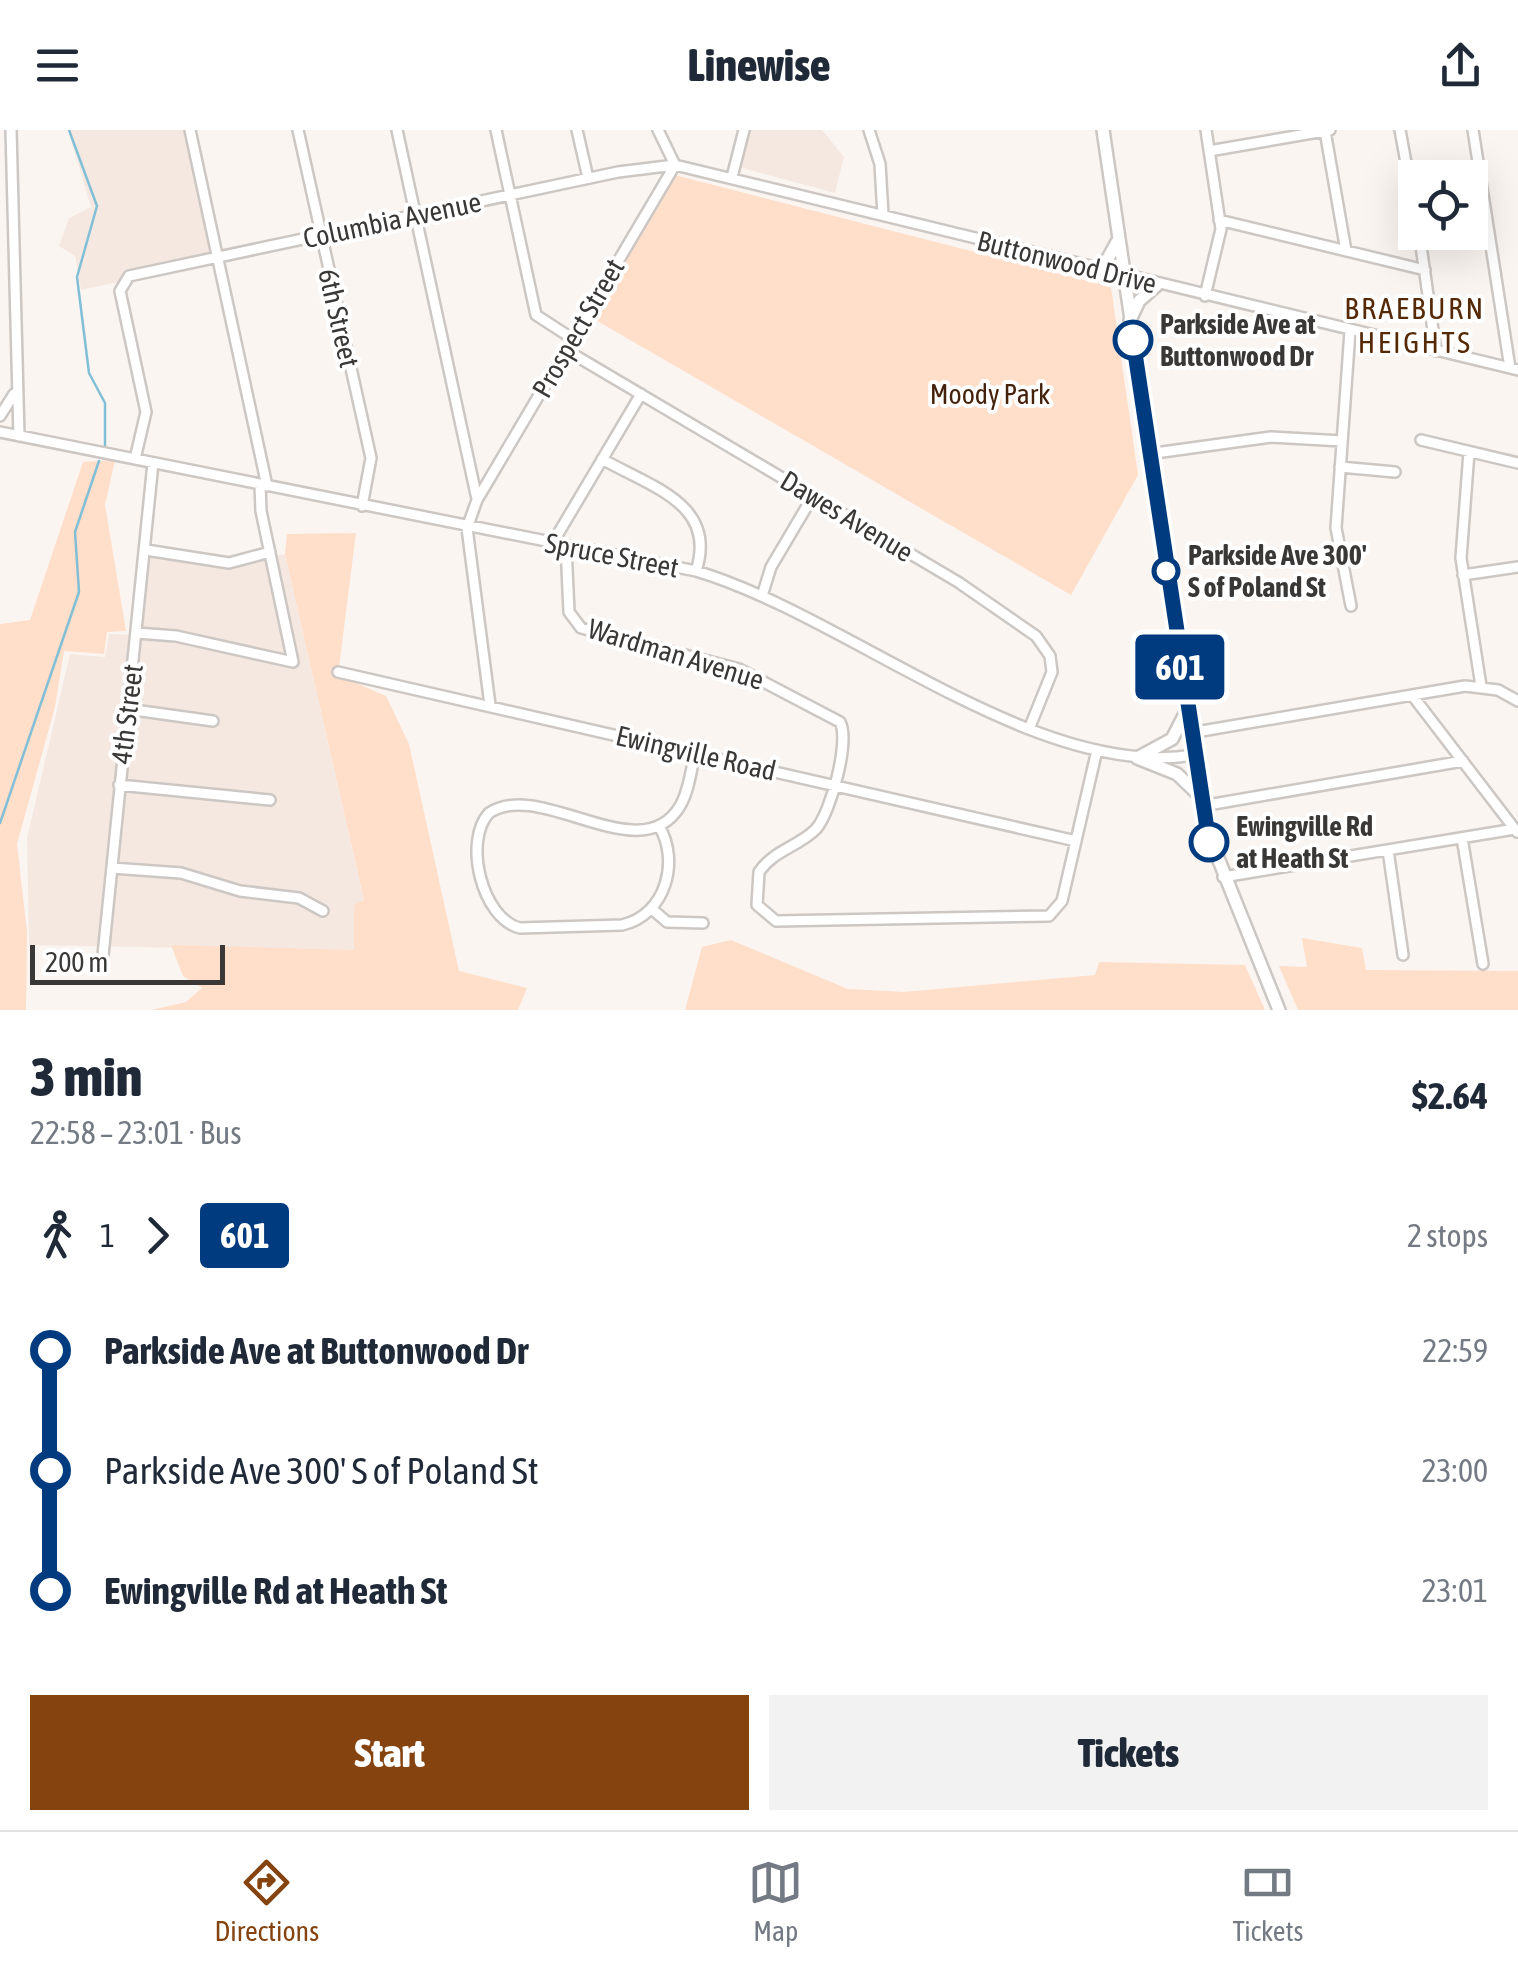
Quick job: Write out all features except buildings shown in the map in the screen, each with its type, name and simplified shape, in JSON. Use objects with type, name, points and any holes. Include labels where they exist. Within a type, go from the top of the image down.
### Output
[{"type":"main road","points":[[1103,130],[1201,801],[1214,856],[1279,1010]]},
{"type":"main road","points":[[1095,269],[1113,253],[1118,238]]},
{"type":"main road","points":[[1130,320],[1139,301],[1157,285]]},
{"type":"main road","points":[[1137,758],[1172,740],[1187,710]]},
{"type":"main road","points":[[1137,758],[1177,774],[1201,801]]},
{"type":"street","points":[[11,130],[19,436]]},
{"type":"street","points":[[137,634],[176,636],[293,662],[270,552],[263,485],[190,130]]},
{"type":"street","name":"6th Street","points":[[298,130],[371,458],[362,506]]},
{"type":"street","points":[[396,130],[477,500]]},
{"type":"street","points":[[496,130],[536,315],[573,339]]},
{"type":"street","points":[[577,130],[588,178]]},
{"type":"street","points":[[658,130],[675,164]]},
{"type":"street","points":[[732,177],[744,130]]},
{"type":"street","points":[[869,130],[880,164],[883,215]]},
{"type":"street","points":[[1205,296],[1220,220],[1206,130]]},
{"type":"street","points":[[1209,152],[1327,130],[1346,251]]},
{"type":"street","points":[[1400,130],[1405,160]]},
{"type":"street","points":[[1473,130],[1514,369]]},
{"type":"street","name":"Columbia Avenue","points":[[135,459],[146,412],[120,293],[122,282],[130,276],[588,178],[675,164]]},
{"type":"street","name":"Buttonwood Drive","points":[[675,164],[1124,277],[1514,369]]},
{"type":"street","name":"Prospect Street","points":[[466,528],[477,500],[675,164]]},
{"type":"street","points":[[1220,220],[1425,270]]},
{"type":"street","points":[[1422,250],[1436,350]]},
{"type":"street","points":[[1350,330],[1336,542],[1352,606]]},
{"type":"street","name":"Dawes Avenue","points":[[566,350],[958,582],[1042,642],[1052,672],[1029,729]]},
{"type":"street","points":[[0,416],[13,402],[17,352]]},
{"type":"street","points":[[552,544],[641,394]]},
{"type":"street","name":"Spruce Street","points":[[0,432],[696,571],[762,596],[1029,729],[1137,758],[1159,760],[1194,755]]},
{"type":"street","points":[[1148,454],[1271,437],[1342,441]]},
{"type":"street","points":[[1421,440],[1518,463]]},
{"type":"street","points":[[1468,452],[1460,542],[1481,686]]},
{"type":"street","points":[[602,459],[693,514],[703,537],[696,571]]},
{"type":"street","name":"4th Street","points":[[102,965],[152,463]]},
{"type":"street","points":[[1340,468],[1396,472]]},
{"type":"street","points":[[762,596],[771,567],[813,496]]},
{"type":"street","points":[[466,528],[490,705]]},
{"type":"street","name":"Wardman Avenue","points":[[566,546],[569,612],[581,628],[739,669],[835,717],[845,741],[826,814],[813,832],[779,850],[759,872],[755,898],[768,917],[786,923],[1038,920],[1055,912],[1076,841]]},
{"type":"street","points":[[146,550],[229,562],[270,552]]},
{"type":"street","points":[[1463,575],[1518,567]]},
{"type":"street","name":"Ewingville Road","points":[[338,672],[1076,841]]},
{"type":"street","points":[[1190,733],[1481,686],[1518,701]]},
{"type":"street","points":[[1412,695],[1517,831]]},
{"type":"street","points":[[127,708],[212,721]]},
{"type":"street","points":[[1076,841],[1097,750]]},
{"type":"street","points":[[658,826],[670,859],[663,890],[652,910],[622,925],[512,926],[490,904],[476,841],[489,813],[510,804],[633,830],[658,826],[681,804],[696,753]]},
{"type":"street","points":[[1201,801],[1462,761]]},
{"type":"street","points":[[119,785],[270,800]]},
{"type":"street","points":[[1223,877],[1517,831]]},
{"type":"street","points":[[1462,838],[1484,964]]},
{"type":"street","points":[[1388,850],[1403,954]]},
{"type":"street","points":[[112,868],[181,874],[240,890],[300,898],[323,910]]},
{"type":"street","points":[[652,910],[673,924],[703,923]]},
{"type":"shaded area","points":[[68,130],[193,130],[221,260],[81,290],[75,256],[59,246],[69,218],[91,207]]},
{"type":"shaded area","points":[[748,130],[822,130],[844,157],[835,193],[739,167]]},
{"type":"shaded area","points":[[146,552],[232,563],[285,554],[364,901],[354,905],[354,951],[29,945],[27,838],[70,654],[105,657],[109,634],[137,635]]},
{"type":"green space","name":"Moody Park","points":[[667,173],[1111,287],[1138,475],[1071,595],[587,315]]},
{"type":"green space","points":[[115,460],[105,505],[126,631],[107,632],[104,654],[64,651],[55,707],[17,844],[27,932],[26,1010],[0,1010],[0,624],[30,620],[83,462]]},
{"type":"green space","points":[[356,533],[338,675],[386,696],[409,744],[459,971],[527,988],[518,1010],[151,1010],[186,1002],[202,988],[183,976],[171,945],[354,950],[354,905],[364,900],[285,554],[287,534]]},
{"type":"green space","points":[[1302,938],[1362,948],[1366,970],[1518,971],[1518,1010],[1298,1010],[1279,966],[1307,967]]},
{"type":"green space","points":[[731,940],[848,989],[904,992],[1095,975],[1099,962],[1245,965],[1265,1010],[685,1010],[702,947]]},
{"type":"waterway","points":[[69,130],[97,206],[77,277],[89,373],[105,403],[105,445]]},
{"type":"waterway","points":[[0,823],[79,592],[75,532],[99,461]]},
{"type":"bus line","name":"601","points":[[1133,340],[1209,842]]},
{"type":"place","name":"Parkside Ave at Buttonwood Dr","points":[[1133,340]]},
{"type":"place","name":"Parkside Ave 300' S of Poland St","points":[[1166,571]]},
{"type":"place","name":"Ewingville Rd at Heath St","points":[[1209,842]]},
{"type":"district","name":"BRAEBURN HEIGHTS","points":[[1415,325]]}]
